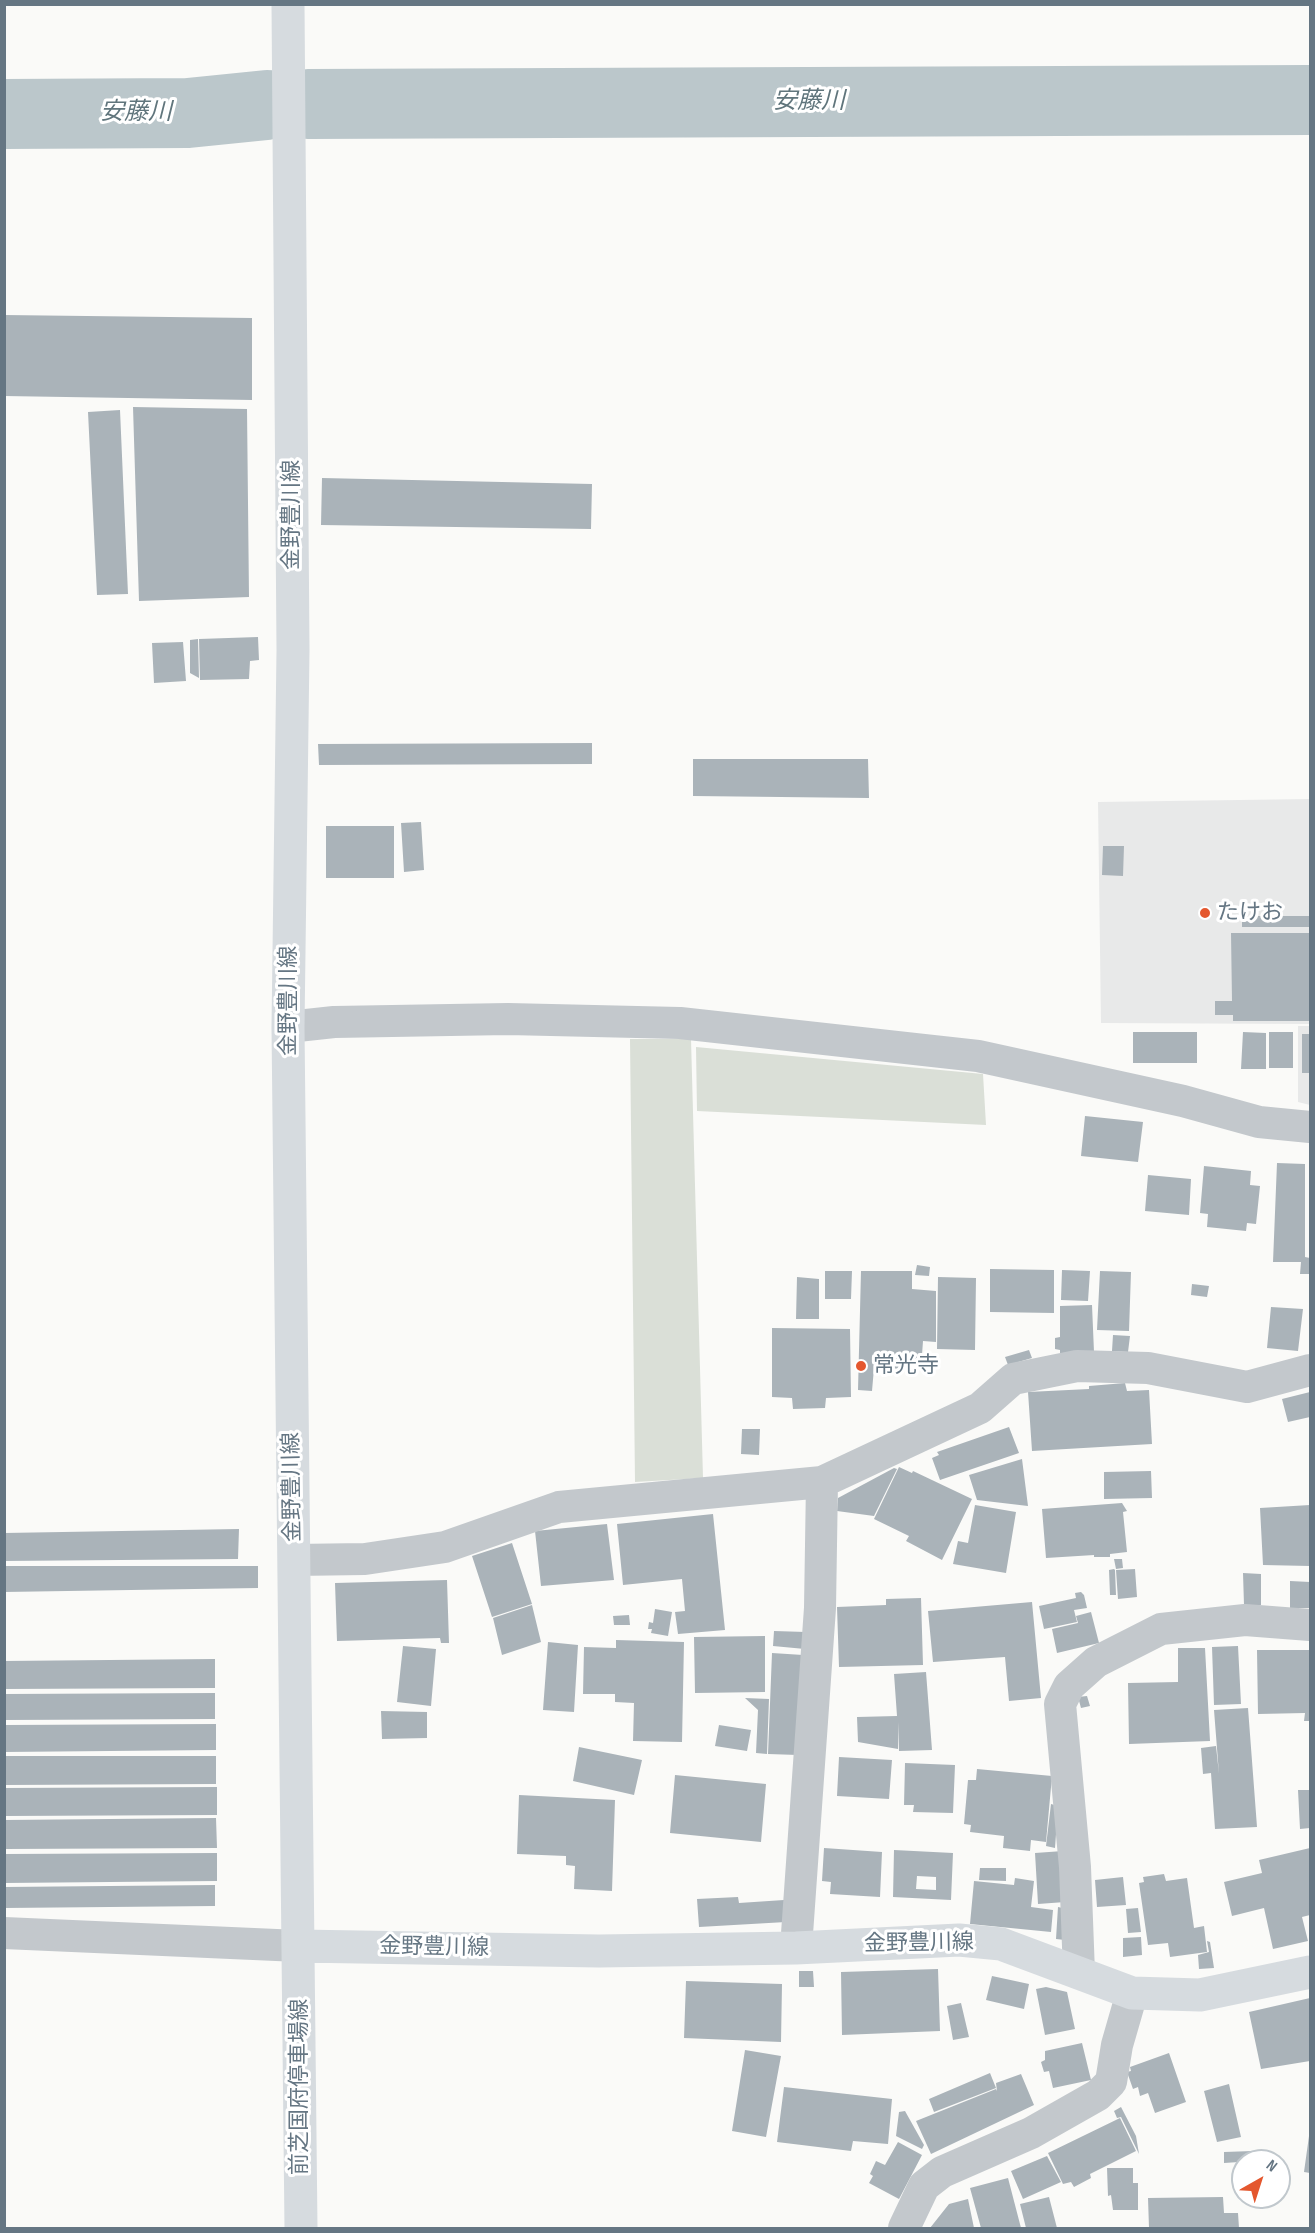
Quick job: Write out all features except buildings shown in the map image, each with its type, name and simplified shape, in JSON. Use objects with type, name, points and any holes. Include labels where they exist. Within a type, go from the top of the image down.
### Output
[{"type":"main road","name":"金野豊川線","points":[[288,4],[293,650],[288,1027],[299,1946],[599,1951],[796,1948],[959,1940],[1001,1944],[1132,1993],[1200,1995],[1311,1972]]},
{"type":"main road","name":"前芝国府停車場線","points":[[299,1946],[301,2229]]},
{"type":"street","points":[[288,1027],[334,1022],[508,1019],[680,1023],[978,1056],[1184,1101],[1258,1122],[1311,1127]]},
{"type":"street","points":[[294,1560],[365,1558],[445,1547],[558,1507],[822,1482],[980,1408],[1013,1379],[1077,1366],[1148,1368],[1247,1387],[1311,1370]]},
{"type":"street","points":[[796,1948],[820,1608],[822,1482]]},
{"type":"street","points":[[1079,1972],[1076,1867],[1060,1704],[1069,1686],[1096,1662],[1161,1629],[1245,1620],[1311,1624]]},
{"type":"street","points":[[4,1933],[299,1946]]},
{"type":"street","points":[[904,2229],[924,2186],[942,2172],[1031,2133],[1098,2095],[1111,2082],[1117,2045],[1132,1993]]},
{"type":"shaded area","name":"たけお","points":[[1310,799],[1310,1024],[1101,1023],[1098,802]]},
{"type":"shaded area","points":[[1298,1026],[1310,1026],[1310,1105],[1298,1102]]},
{"type":"shaded area","points":[[630,1039],[691,1039],[703,1478],[635,1482]]},
{"type":"shaded area","points":[[696,1047],[983,1074],[986,1125],[697,1111]]},
{"type":"waterway","name":"安藤川","points":[[308,104],[1310,100]]},
{"type":"waterway","name":"安藤川","points":[[4,114],[188,113],[267,105]]},
{"type":"place","name":"たけお","points":[[1205,913]]},
{"type":"place","name":"常光寺","points":[[861,1366]]}]
